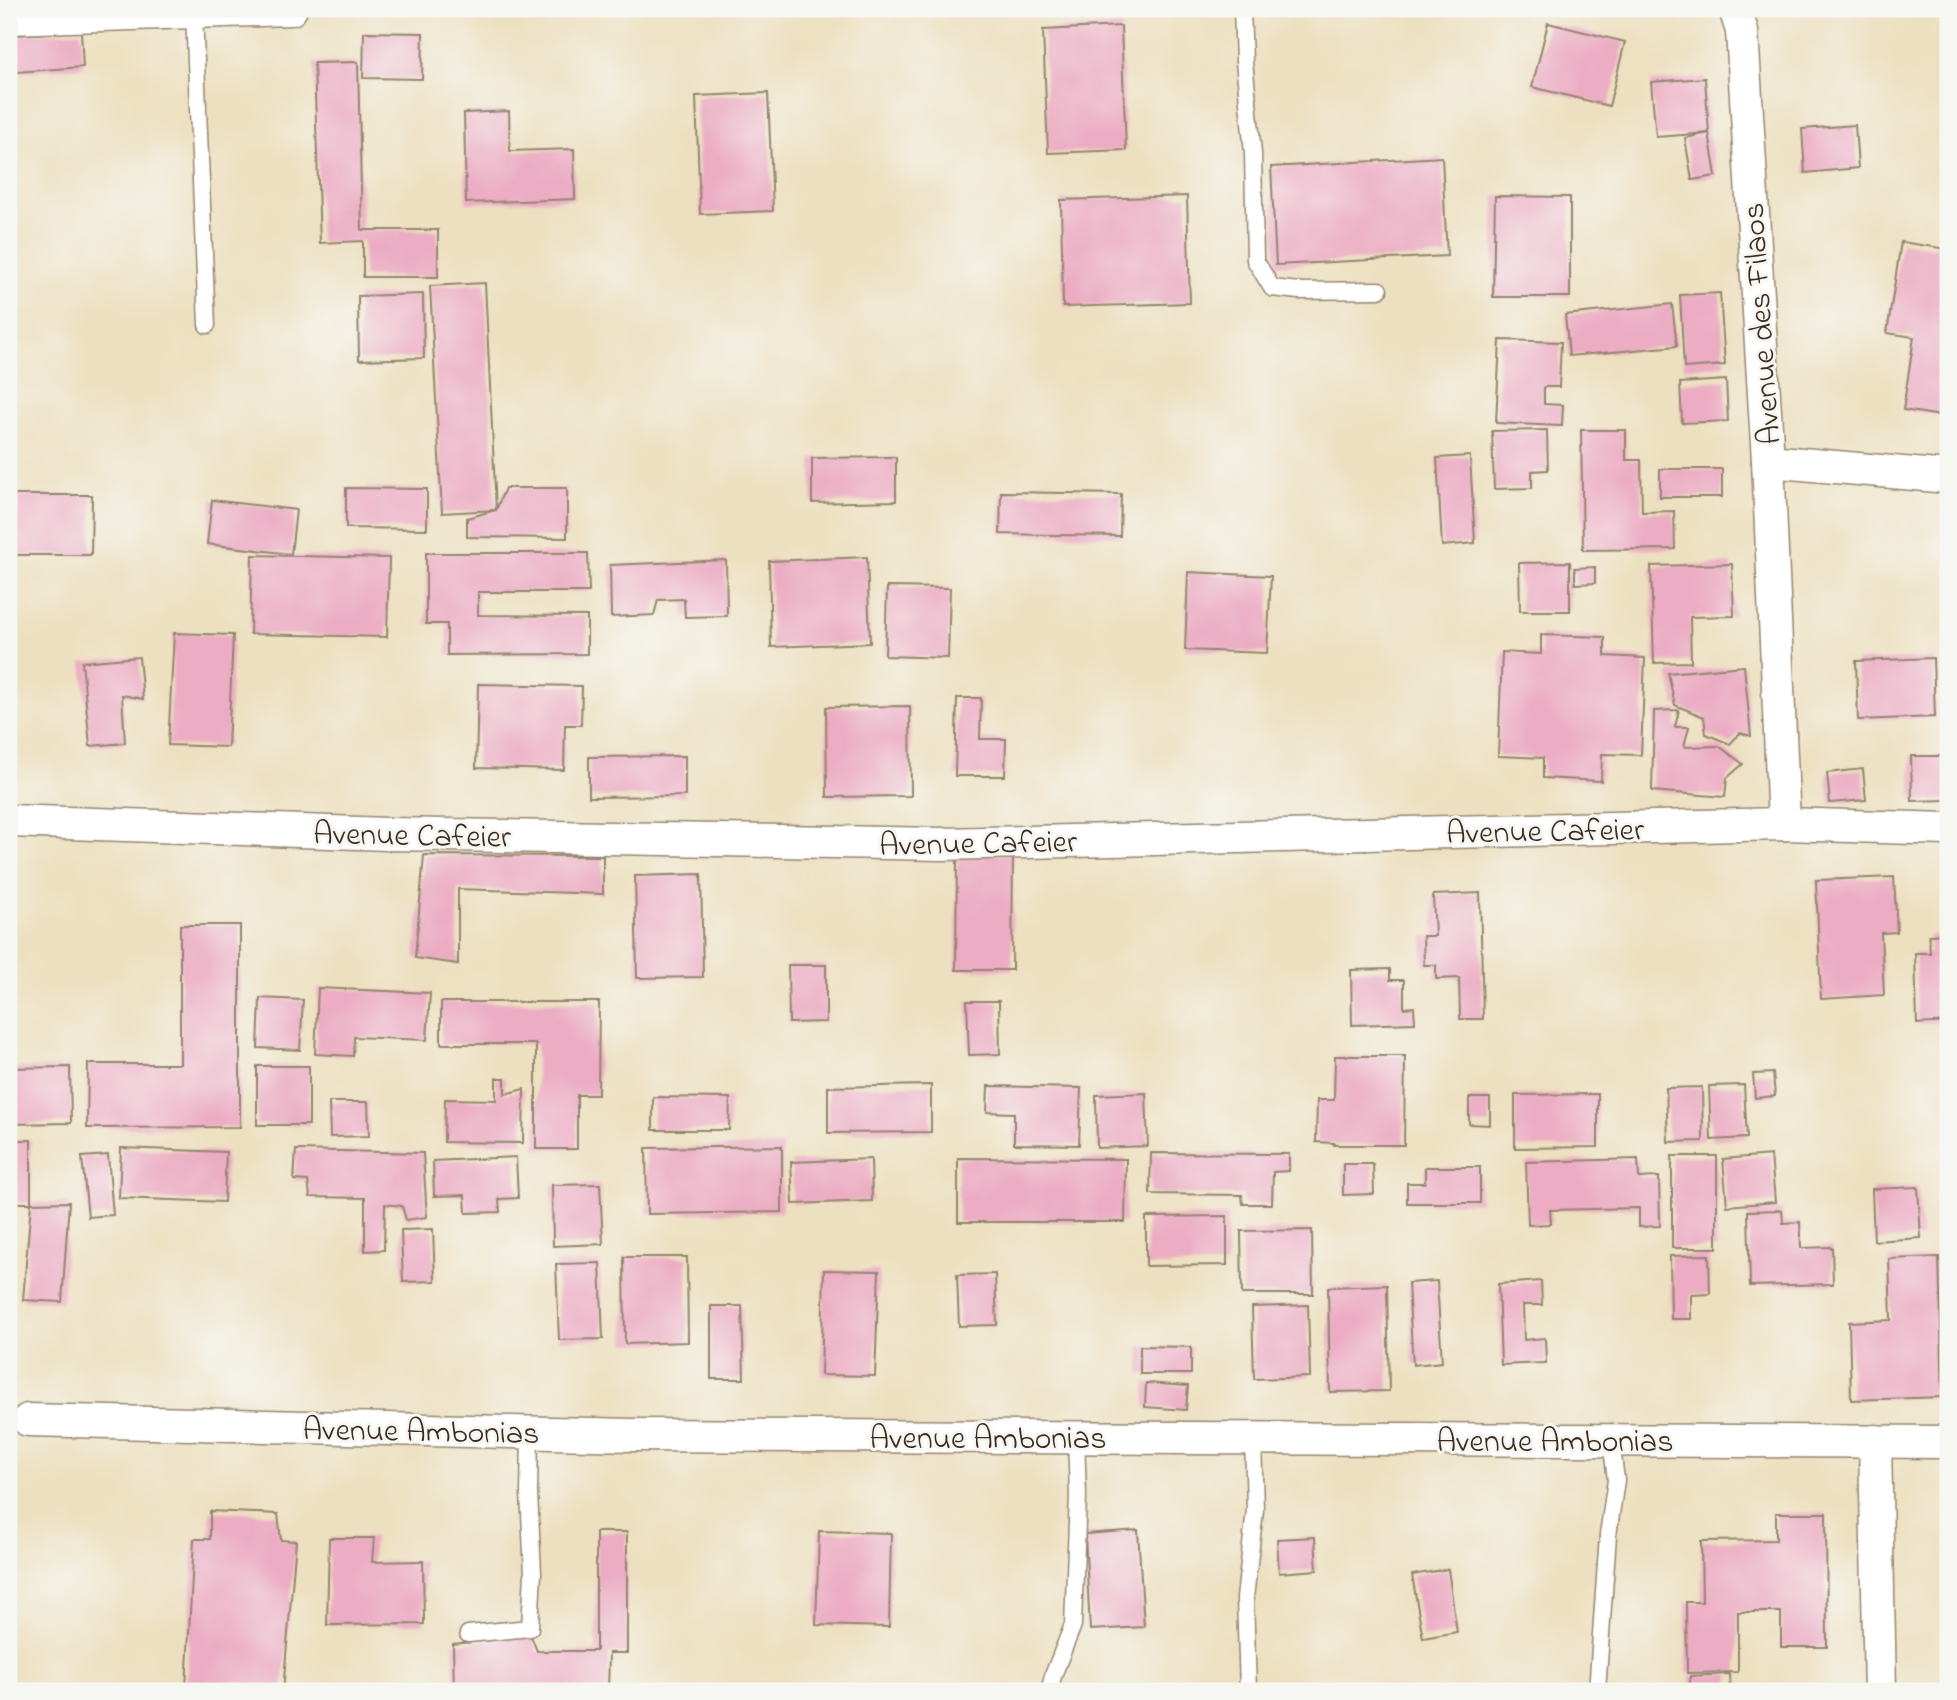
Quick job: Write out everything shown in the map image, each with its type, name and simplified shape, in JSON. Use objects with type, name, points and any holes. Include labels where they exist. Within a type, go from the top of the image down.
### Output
[{"type":"street","points":[[9,18],[79,12],[194,13],[292,9]]},
{"type":"street","name":"Avenue des Filaos","points":[[1735,9],[1742,31],[1768,461],[1948,477]]},
{"type":"street","points":[[1768,461],[1784,824]]},
{"type":"street","name":"Avenue Cafeier","points":[[9,821],[388,834],[941,844],[1784,824],[1948,828]]},
{"type":"street","name":"Avenue Ambonias","points":[[28,1420],[633,1435],[1948,1442]]},
{"type":"street","points":[[1875,1441],[1880,1691]]},
{"type":"lane","points":[[1241,9],[1253,153],[1255,260],[1272,288],[1299,291],[1379,290]]},
{"type":"lane","points":[[194,13],[206,325]]},
{"type":"lane","points":[[468,1634],[530,1628],[533,1573],[529,1493],[530,1433]]},
{"type":"lane","points":[[1049,1691],[1073,1625],[1078,1496],[1076,1437]]},
{"type":"lane","points":[[1248,1691],[1245,1598],[1255,1510],[1253,1438]]},
{"type":"lane","points":[[1597,1691],[1608,1535],[1616,1480],[1611,1440]]},
{"type":"building","points":[[1548,23],[1625,42],[1609,106],[1532,87]]},
{"type":"building","points":[[1121,26],[1126,150],[1048,153],[1043,30]]},
{"type":"building","points":[[81,31],[83,67],[16,72],[14,35]]},
{"type":"building","points":[[364,32],[423,33],[422,79],[363,78]]},
{"type":"building","points":[[358,62],[362,230],[438,230],[438,277],[363,277],[363,241],[320,243],[314,63]]},
{"type":"building","points":[[1705,78],[1709,133],[1656,137],[1651,82]]},
{"type":"building","points":[[768,93],[773,211],[700,214],[696,96]]},
{"type":"building","points":[[509,111],[510,151],[574,149],[575,199],[466,203],[464,113]]},
{"type":"building","points":[[1855,125],[1858,168],[1805,173],[1802,129]]},
{"type":"building","points":[[1709,133],[1716,176],[1692,180],[1685,138]]},
{"type":"building","points":[[1442,157],[1447,256],[1276,265],[1271,167]]},
{"type":"building","points":[[1187,196],[1190,303],[1063,307],[1061,200]]},
{"type":"building","points":[[1495,196],[1570,197],[1570,297],[1493,297]]},
{"type":"building","points":[[1901,242],[1948,249],[1948,417],[1903,410],[1914,337],[1887,333]]},
{"type":"building","points":[[485,283],[496,510],[442,513],[430,286]]},
{"type":"building","points":[[1720,293],[1725,365],[1684,368],[1680,295]]},
{"type":"building","points":[[423,294],[424,358],[359,360],[358,296]]},
{"type":"building","points":[[1672,304],[1677,346],[1569,356],[1565,315]]},
{"type":"building","points":[[1500,340],[1561,342],[1559,387],[1544,387],[1544,404],[1563,405],[1562,426],[1496,423]]},
{"type":"building","points":[[1726,380],[1728,421],[1682,423],[1680,383]]},
{"type":"building","points":[[1547,430],[1548,470],[1532,471],[1532,488],[1494,489],[1492,431]]},
{"type":"building","points":[[1581,430],[1626,430],[1626,460],[1641,460],[1642,512],[1674,511],[1675,549],[1583,550]]},
{"type":"building","points":[[1470,456],[1475,543],[1442,546],[1437,458]]},
{"type":"building","points":[[896,457],[896,501],[812,503],[812,458]]},
{"type":"building","points":[[1660,469],[1722,469],[1722,497],[1660,497]]},
{"type":"building","points":[[346,488],[427,489],[427,529],[346,528]]},
{"type":"building","points":[[505,488],[567,488],[567,538],[467,537],[467,518],[496,510]]},
{"type":"building","points":[[1001,492],[1121,494],[1120,536],[1000,534]]},
{"type":"building","points":[[9,495],[92,495],[91,555],[9,555]]},
{"type":"building","points":[[212,500],[296,510],[291,554],[207,544]]},
{"type":"building","points":[[426,553],[588,553],[589,592],[478,592],[478,615],[587,616],[587,654],[447,655],[447,624],[426,624]]},
{"type":"building","points":[[252,555],[389,558],[387,637],[250,634]]},
{"type":"building","points":[[867,557],[870,643],[771,647],[769,561]]},
{"type":"building","points":[[726,560],[727,616],[685,617],[684,599],[658,600],[654,615],[611,617],[610,565]]},
{"type":"building","points":[[1570,562],[1570,611],[1520,611],[1519,563]]},
{"type":"building","points":[[1732,564],[1734,616],[1690,617],[1691,662],[1654,663],[1651,566]]},
{"type":"building","points":[[1595,567],[1595,583],[1575,584],[1575,568]]},
{"type":"building","points":[[1188,572],[1271,576],[1267,653],[1185,650]]},
{"type":"building","points":[[887,587],[950,588],[948,658],[885,656]]},
{"type":"building","points":[[174,633],[233,635],[228,747],[168,745]]},
{"type":"building","points":[[1541,635],[1605,637],[1605,656],[1645,658],[1641,755],[1602,754],[1601,781],[1543,778],[1543,758],[1498,756],[1502,652],[1541,654]]},
{"type":"building","points":[[139,657],[143,699],[122,695],[125,743],[90,746],[82,662]]},
{"type":"building","points":[[1933,658],[1935,717],[1858,720],[1856,661]]},
{"type":"building","points":[[1744,666],[1751,736],[1740,733],[1730,744],[1706,734],[1704,717],[1675,705],[1668,673]]},
{"type":"building","points":[[478,684],[582,686],[581,725],[565,725],[564,770],[476,768]]},
{"type":"building","points":[[957,698],[981,698],[980,739],[1006,739],[1005,776],[955,776]]},
{"type":"building","points":[[910,706],[911,796],[827,797],[826,707]]},
{"type":"building","points":[[1679,710],[1675,727],[1689,727],[1684,747],[1719,746],[1743,764],[1727,778],[1725,797],[1652,791],[1654,711]]},
{"type":"building","points":[[685,756],[685,796],[589,797],[589,757]]},
{"type":"building","points":[[1911,756],[1946,756],[1948,800],[1912,801]]},
{"type":"building","points":[[1863,769],[1866,800],[1830,803],[1827,773]]},
{"type":"building","points":[[957,854],[1013,854],[1012,970],[956,970]]},
{"type":"building","points":[[424,855],[603,856],[603,894],[458,889],[458,964],[415,958]]},
{"type":"building","points":[[701,874],[703,977],[637,978],[635,876]]},
{"type":"building","points":[[1894,877],[1897,932],[1881,933],[1884,995],[1821,999],[1816,880]]},
{"type":"building","points":[[1480,893],[1483,1019],[1460,1019],[1459,978],[1436,979],[1436,965],[1424,965],[1423,936],[1435,936],[1433,895]]},
{"type":"building","points":[[180,925],[240,925],[240,1127],[87,1128],[88,1064],[180,1064]]},
{"type":"building","points":[[1948,934],[1948,1022],[1917,1024],[1915,953],[1930,953],[1929,935]]},
{"type":"building","points":[[788,965],[826,965],[826,1022],[789,1023]]},
{"type":"building","points":[[1390,969],[1390,980],[1404,980],[1404,1008],[1414,1007],[1415,1023],[1352,1025],[1351,970]]},
{"type":"building","points":[[318,988],[430,993],[427,1040],[354,1037],[353,1056],[315,1054]]},
{"type":"building","points":[[260,998],[303,1000],[300,1050],[258,1048]]},
{"type":"building","points":[[967,1001],[999,1001],[1000,1054],[969,1055]]},
{"type":"building","points":[[441,1002],[599,1002],[598,1095],[577,1095],[577,1149],[536,1149],[536,1044],[441,1044]]},
{"type":"building","points":[[1335,1056],[1405,1056],[1404,1145],[1334,1145],[1316,1142],[1317,1100],[1334,1100]]},
{"type":"building","points":[[257,1066],[309,1066],[309,1125],[257,1125]]},
{"type":"building","points":[[70,1067],[71,1123],[9,1124],[9,1068]]},
{"type":"building","points":[[1773,1073],[1775,1096],[1755,1098],[1753,1074]]},
{"type":"building","points":[[496,1078],[505,1078],[505,1094],[524,1089],[523,1143],[444,1142],[445,1099],[496,1100]]},
{"type":"building","points":[[931,1085],[931,1132],[828,1133],[828,1087]]},
{"type":"building","points":[[1744,1085],[1747,1138],[1711,1140],[1709,1086]]},
{"type":"building","points":[[988,1086],[1081,1088],[1079,1145],[1014,1144],[1014,1113],[987,1112]]},
{"type":"building","points":[[1702,1087],[1703,1141],[1668,1142],[1666,1088]]},
{"type":"building","points":[[1146,1093],[1148,1146],[1097,1148],[1096,1095]]},
{"type":"building","points":[[1598,1094],[1598,1147],[1515,1148],[1515,1095]]},
{"type":"building","points":[[653,1097],[730,1098],[729,1130],[653,1130]]},
{"type":"building","points":[[1469,1098],[1490,1098],[1490,1125],[1469,1124]]},
{"type":"building","points":[[329,1102],[368,1102],[369,1136],[330,1137]]},
{"type":"building","points":[[9,1140],[31,1140],[31,1203],[9,1203]]},
{"type":"building","points":[[782,1146],[782,1212],[647,1214],[646,1148]]},
{"type":"building","points":[[121,1148],[226,1152],[224,1202],[119,1198]]},
{"type":"building","points":[[296,1150],[423,1153],[427,1217],[406,1220],[402,1206],[385,1204],[384,1250],[365,1251],[365,1198],[310,1197],[308,1181],[294,1180]]},
{"type":"building","points":[[1151,1153],[1289,1154],[1289,1171],[1273,1172],[1272,1204],[1243,1204],[1242,1195],[1150,1194]]},
{"type":"building","points":[[108,1155],[113,1215],[88,1217],[82,1157]]},
{"type":"building","points":[[1771,1155],[1775,1202],[1727,1206],[1723,1159]]},
{"type":"building","points":[[1672,1156],[1717,1156],[1717,1248],[1672,1248]]},
{"type":"building","points":[[516,1157],[518,1198],[499,1199],[500,1212],[466,1213],[465,1195],[434,1196],[433,1161]]},
{"type":"building","points":[[958,1158],[1126,1159],[1125,1222],[958,1222]]},
{"type":"building","points":[[871,1159],[872,1201],[793,1204],[791,1162]]},
{"type":"building","points":[[1638,1159],[1639,1178],[1659,1177],[1660,1226],[1639,1227],[1639,1208],[1550,1210],[1551,1224],[1528,1225],[1526,1162]]},
{"type":"building","points":[[1343,1164],[1373,1164],[1374,1194],[1343,1195]]},
{"type":"building","points":[[1425,1167],[1480,1167],[1480,1203],[1407,1203],[1407,1183],[1425,1183]]},
{"type":"building","points":[[600,1184],[603,1244],[553,1246],[552,1185]]},
{"type":"building","points":[[1918,1187],[1921,1238],[1874,1241],[1872,1189]]},
{"type":"building","points":[[69,1202],[62,1302],[23,1300],[31,1203]]},
{"type":"building","points":[[1782,1210],[1783,1223],[1800,1222],[1801,1248],[1832,1247],[1833,1284],[1750,1286],[1748,1211]]},
{"type":"building","points":[[1227,1216],[1227,1265],[1146,1266],[1146,1217]]},
{"type":"building","points":[[433,1229],[435,1281],[403,1282],[401,1230]]},
{"type":"building","points":[[1312,1230],[1313,1294],[1242,1294],[1241,1231]]},
{"type":"building","points":[[1709,1255],[1710,1294],[1691,1295],[1691,1319],[1671,1319],[1670,1256]]},
{"type":"building","points":[[624,1257],[687,1257],[688,1342],[625,1344]]},
{"type":"building","points":[[1939,1257],[1943,1397],[1851,1400],[1849,1322],[1891,1320],[1889,1259]]},
{"type":"building","points":[[600,1263],[603,1339],[559,1340],[556,1264]]},
{"type":"building","points":[[824,1270],[879,1271],[875,1376],[821,1375]]},
{"type":"building","points":[[995,1274],[997,1325],[959,1326],[957,1275]]},
{"type":"building","points":[[1437,1281],[1442,1362],[1413,1365],[1408,1283]]},
{"type":"building","points":[[1541,1281],[1542,1305],[1523,1305],[1524,1340],[1545,1338],[1546,1363],[1501,1365],[1498,1284]]},
{"type":"building","points":[[1387,1285],[1389,1391],[1330,1392],[1328,1287]]},
{"type":"building","points":[[1308,1305],[1310,1377],[1254,1379],[1252,1307]]},
{"type":"building","points":[[711,1306],[742,1306],[744,1379],[711,1379]]},
{"type":"building","points":[[1140,1346],[1191,1347],[1191,1374],[1140,1374]]},
{"type":"building","points":[[1146,1383],[1188,1386],[1186,1410],[1145,1407]]},
{"type":"building","points":[[210,1511],[278,1514],[281,1540],[296,1541],[283,1691],[186,1688],[194,1539],[210,1539]]},
{"type":"building","points":[[1776,1513],[1826,1513],[1827,1647],[1781,1647],[1781,1612],[1738,1612],[1738,1672],[1687,1673],[1686,1602],[1702,1602],[1701,1541],[1776,1540]]},
{"type":"building","points":[[1138,1530],[1144,1627],[1090,1630],[1085,1534]]},
{"type":"building","points":[[819,1531],[891,1533],[889,1627],[816,1625]]},
{"type":"building","points":[[596,1532],[627,1532],[627,1653],[609,1653],[608,1691],[454,1691],[453,1644],[531,1636],[537,1651],[596,1651]]},
{"type":"building","points":[[1315,1537],[1317,1570],[1279,1573],[1277,1539]]},
{"type":"building","points":[[329,1538],[374,1538],[372,1562],[423,1561],[424,1624],[327,1625]]},
{"type":"building","points":[[1448,1569],[1457,1632],[1423,1638],[1412,1575]]},
{"type":"building","points":[[1729,1674],[1730,1691],[1690,1691],[1690,1676]]}]
